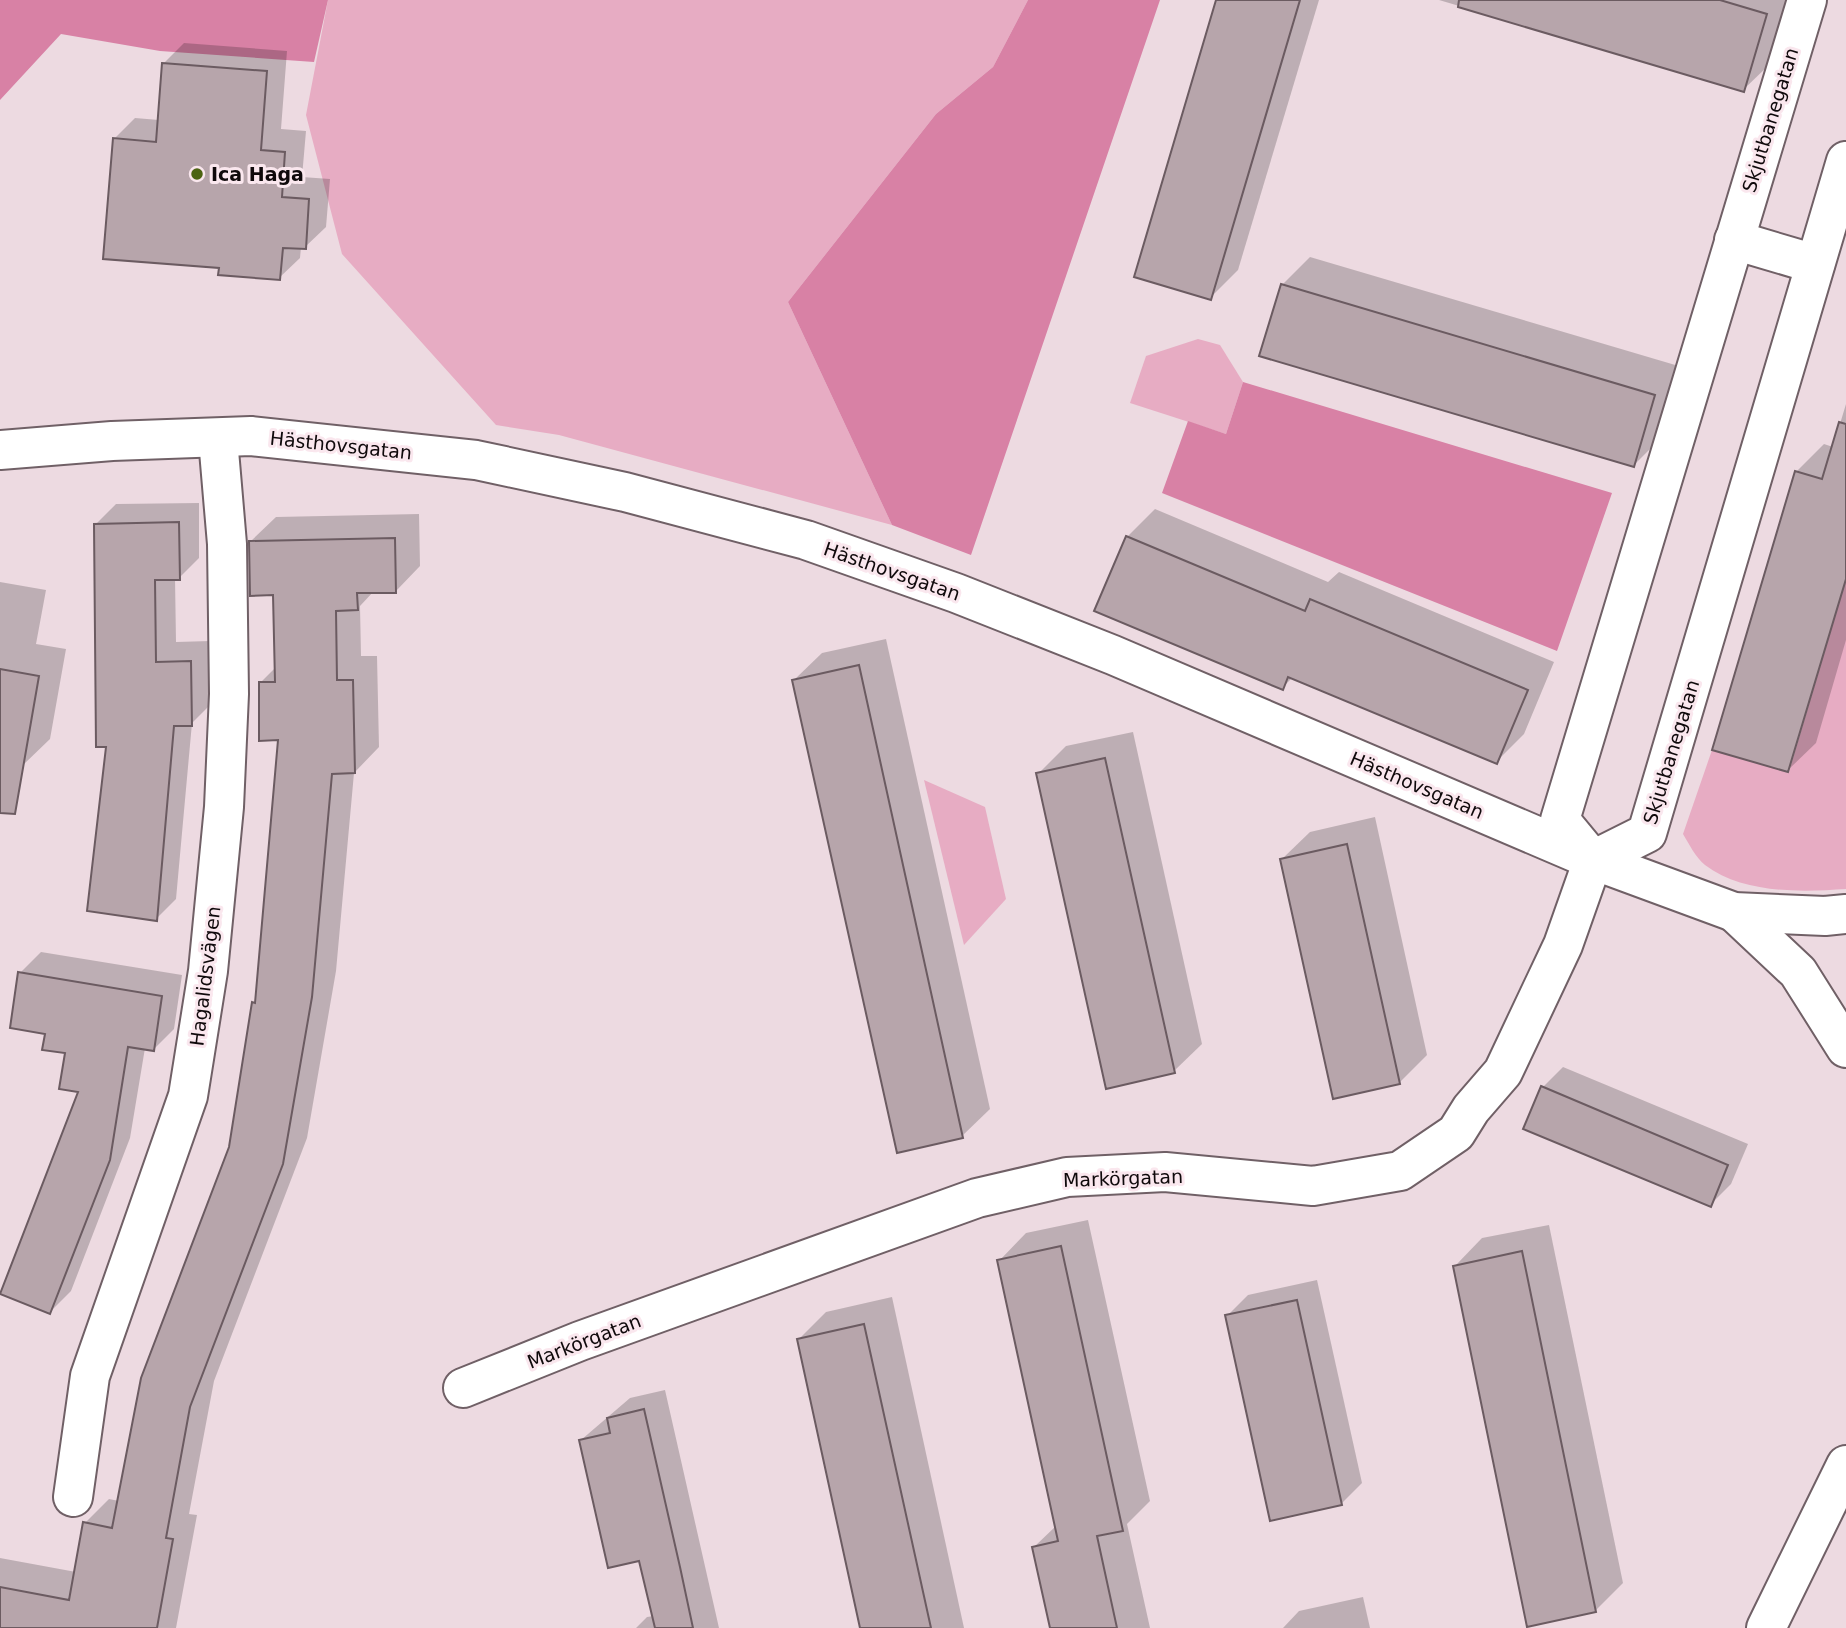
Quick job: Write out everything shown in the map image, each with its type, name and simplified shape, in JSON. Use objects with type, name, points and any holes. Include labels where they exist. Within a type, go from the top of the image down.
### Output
[{"type":"street","name":"Skjutbanegatan","points":[[1807,0],[1560,820],[1593,860],[1647,833],[1846,161]]},
{"type":"street","points":[[1734,240],[1815,264]]},
{"type":"street","name":"Hästhovsgatan","points":[[0,450],[111,441],[251,436],[476,460],[625,492],[806,540],[956,593],[1113,655],[1593,860],[1734,912],[1825,916],[1846,914]]},
{"type":"street","name":"Hagalidsvägen","points":[[73,1497],[90,1376],[188,1096],[208,971],[224,807],[229,694],[227,544],[218,439]]},
{"type":"street","name":"Markörgatan","points":[[463,1388],[593,1336],[976,1198],[1079,1177],[1165,1172],[1313,1186],[1400,1171],[1456,1133],[1471,1109],[1503,1072],[1563,945],[1593,860]]},
{"type":"street","name":"Hästhovsgatan","points":[[1734,912],[1798,972],[1846,1048]]},
{"type":"street","points":[[1766,1628],[1846,1465]]},
{"type":"shaded area","points":[[0,0],[328,0],[314,62],[160,51],[61,34],[0,100]]},
{"type":"shaded area","points":[[328,0],[1028,0],[993,67],[936,114],[788,302],[892,525],[559,435],[496,425],[342,254],[306,115]]},
{"type":"shaded area","points":[[1028,0],[1160,0],[971,555],[892,525],[788,302],[936,114],[993,67]]},
{"type":"shaded area","points":[[1198,339],[1220,345],[1243,382],[1226,434],[1130,403],[1146,356]]},
{"type":"shaded area","points":[[1243,382],[1612,493],[1557,651],[1162,493],[1188,421],[1226,434]]},
{"type":"shaded area","points":[[1846,579],[1846,889],[1773,889],[1737,881],[1705,865],[1683,834],[1712,750],[1789,772]]},
{"type":"shaded area","points":[[924,780],[985,807],[1006,899],[964,945]]},
{"type":"building","points":[[1216,0],[1300,0],[1211,300],[1134,277]]},
{"type":"building","points":[[1459,0],[1720,0],[1767,14],[1744,92],[1458,7]]},
{"type":"building","name":"Ica Haga","points":[[162,63],[267,71],[261,150],[285,152],[282,197],[309,199],[306,249],[283,248],[280,280],[218,275],[219,268],[103,259],[113,138],[156,142]]},
{"type":"building","points":[[1281,284],[1655,395],[1634,467],[1259,356]]},
{"type":"building","points":[[1839,422],[1846,424],[1846,579],[1788,772],[1712,750],[1795,471],[1822,479]]},
{"type":"building","points":[[179,522],[180,580],[155,580],[156,662],[191,661],[192,726],[174,726],[157,921],[87,911],[106,747],[96,747],[94,524]]},
{"type":"building","points":[[1126,536],[1305,611],[1310,599],[1528,690],[1497,764],[1288,677],[1283,690],[1094,611]]},
{"type":"building","points":[[395,538],[396,593],[357,593],[358,610],[336,611],[337,680],[353,680],[355,773],[332,774],[312,997],[283,1164],[190,1407],[166,1538],[173,1539],[157,1628],[0,1628],[0,1587],[69,1600],[83,1522],[112,1528],[141,1378],[229,1147],[252,1002],[255,1003],[278,740],[259,741],[259,682],[275,682],[273,595],[250,596],[249,541]]},
{"type":"building","points":[[859,665],[963,1138],[897,1153],[792,680]]},
{"type":"building","points":[[0,669],[39,676],[15,814],[0,813]]},
{"type":"building","points":[[1105,758],[1175,1073],[1106,1089],[1036,773]]},
{"type":"building","points":[[1347,844],[1400,1084],[1333,1099],[1280,859]]},
{"type":"building","points":[[18,972],[162,996],[154,1051],[128,1047],[110,1160],[50,1314],[0,1294],[78,1092],[59,1089],[65,1053],[42,1050],[45,1034],[10,1028]]},
{"type":"building","points":[[1541,1086],[1728,1165],[1711,1207],[1523,1129]]},
{"type":"building","points":[[1061,1246],[1123,1531],[1097,1536],[1117,1628],[1050,1628],[1032,1547],[1058,1541],[997,1260]]},
{"type":"building","points":[[1522,1251],[1596,1612],[1527,1627],[1453,1266]]},
{"type":"building","points":[[1297,1300],[1342,1505],[1270,1521],[1225,1315]]},
{"type":"building","points":[[864,1324],[931,1628],[860,1628],[797,1339]]},
{"type":"building","points":[[644,1409],[693,1628],[655,1628],[639,1561],[608,1568],[579,1440],[610,1433],[607,1418]]},
{"type":"place","name":"Ica Haga","points":[[197,174]]}]
